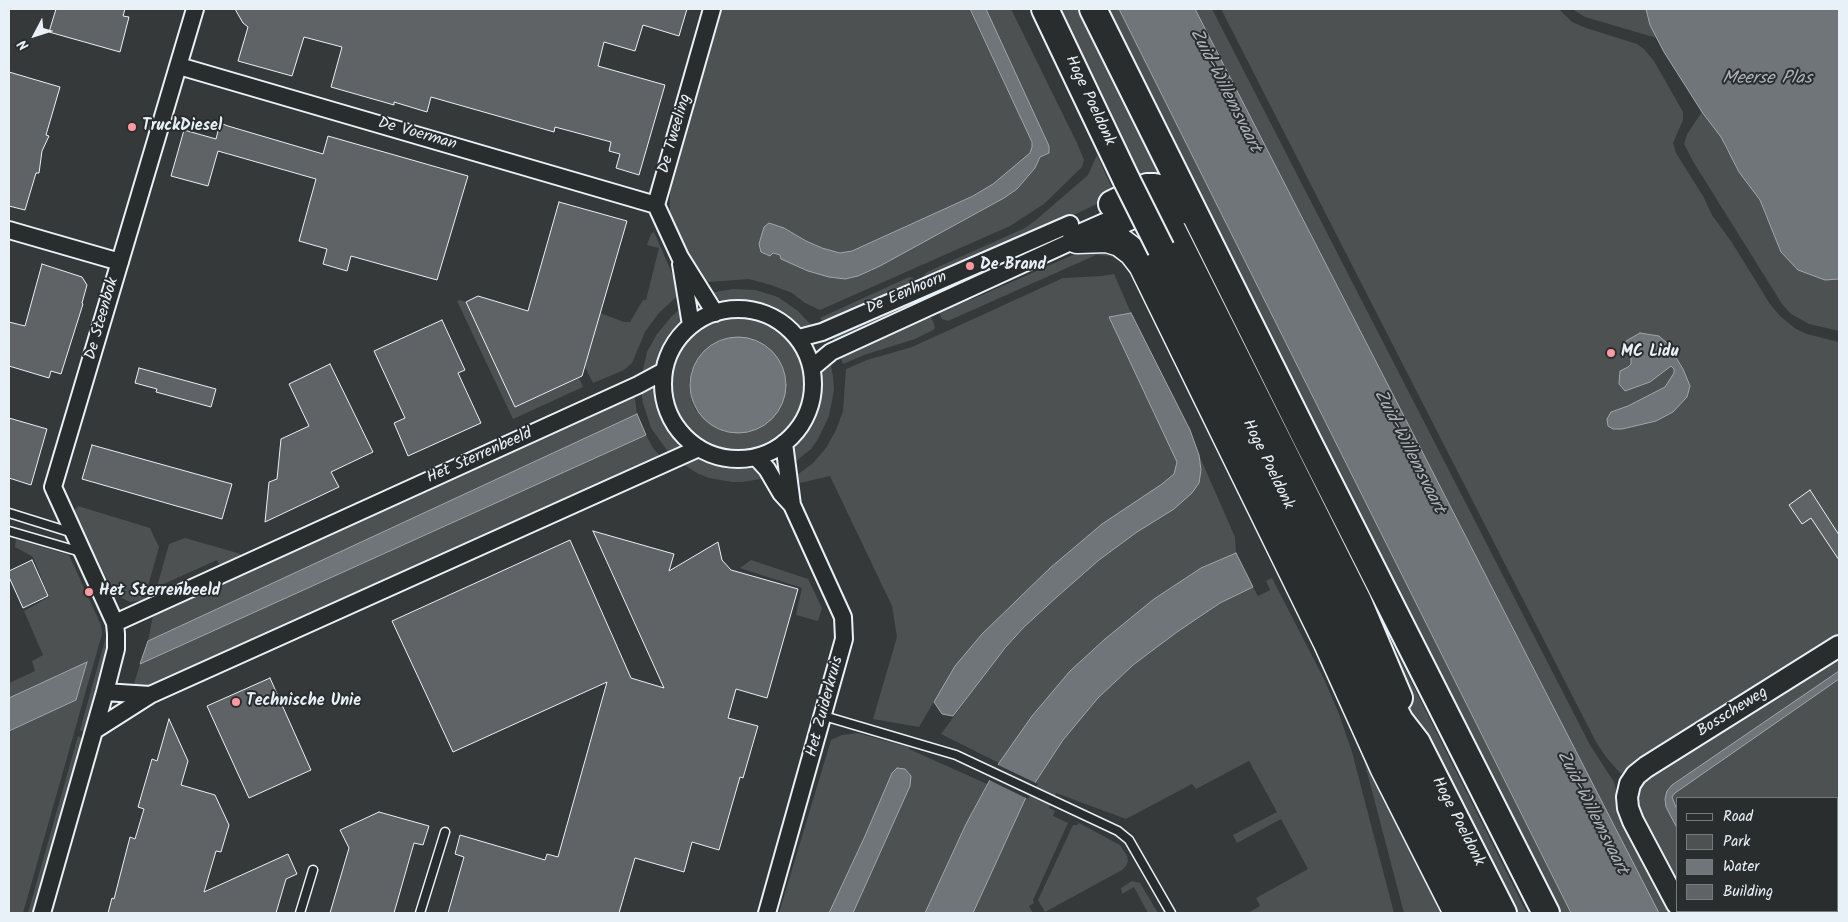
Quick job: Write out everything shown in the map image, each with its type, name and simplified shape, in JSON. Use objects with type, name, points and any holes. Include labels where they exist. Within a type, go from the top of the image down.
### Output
[{"type":"highway","name":"Hoge Poeldonk","points":[[1045,9],[1126,181],[1161,248],[1340,614],[1355,632],[1400,721],[1417,742],[1503,913]]},
{"type":"highway","points":[[1093,9],[1307,440],[1546,913]]},
{"type":"highway","points":[[1073,231],[1138,191],[1155,187],[1170,194],[1198,220]]},
{"type":"highway","points":[[1073,231],[1153,209],[1161,213],[1168,221],[1358,601],[1417,742]]},
{"type":"highway","points":[[1073,231],[1120,242],[1133,252],[1143,265],[1328,643],[1384,769],[1458,913]]},
{"type":"highway","points":[[1340,614],[1386,724],[1482,913]]},
{"type":"street","name":"De Steenbok","points":[[114,623],[53,487],[195,9]]},
{"type":"street","name":"De Tweeling","points":[[656,204],[712,9]]},
{"type":"street","name":"De Voerman","points":[[179,66],[656,204]]},
{"type":"street","points":[[656,204],[680,257],[715,313]]},
{"type":"street","points":[[9,230],[120,262]]},
{"type":"street","name":"De Eenhoorn","points":[[799,338],[822,332],[1073,231]]},
{"type":"street","name":"De Eenhoorn","points":[[813,367],[831,352],[1073,231]]},
{"type":"street","points":[[680,257],[691,325]]},
{"type":"street","points":[[726,310],[752,312],[775,321],[799,338],[813,367],[813,387],[806,418],[784,443],[772,452],[750,459],[724,458],[699,448],[684,436],[668,408],[664,395],[664,371],[670,351],[678,338],[691,325],[715,313],[726,310]]},
{"type":"street","name":"Het Sterrenbeeld","points":[[114,623],[638,385],[664,371]]},
{"type":"street","name":"Het Zuiderkruis","points":[[784,443],[792,506]]},
{"type":"street","points":[[95,730],[150,695],[699,448]]},
{"type":"street","name":"Het Zuiderkruis","points":[[756,457],[767,469],[792,506],[843,617],[844,639],[768,913]]},
{"type":"street","points":[[42,913],[95,730],[116,649],[114,623]]},
{"type":"street","name":"Bosscheweg","points":[[1676,902],[1633,821],[1628,808],[1627,797],[1630,784],[1636,775],[1646,767],[1839,646]]},
{"type":"street","points":[[105,692],[150,695]]},
{"type":"lane","points":[[9,513],[75,534]]},
{"type":"lane","points":[[9,531],[83,552]]},
{"type":"lane","points":[[824,716],[956,755],[1118,831],[1129,840],[1171,913]]},
{"type":"lane","points":[[420,913],[445,832]]},
{"type":"lane","points":[[300,913],[313,870]]},
{"type":"green space","points":[[721,9],[969,9],[1032,142],[1030,153],[993,184],[973,196],[852,251],[840,253],[822,248],[784,228],[772,253],[858,276],[880,266],[1017,189],[1035,168],[1040,157],[1049,146],[986,9],[1011,9],[1077,143],[1084,160],[1082,167],[1044,204],[1010,226],[820,310],[805,303],[792,293],[749,279],[708,282],[699,276],[670,214],[670,184]]},
{"type":"green space","points":[[1055,9],[1083,9],[1163,172],[1141,184]]},
{"type":"green space","points":[[1108,9],[1119,9],[1571,913],[1559,913]]},
{"type":"green space","points":[[1195,9],[1212,9],[1590,745],[1614,782],[1622,813],[1674,913],[1659,913]]},
{"type":"green space","name":"MC Lidu","points":[[1221,9],[1559,9],[1572,22],[1637,44],[1644,49],[1654,61],[1683,112],[1683,120],[1673,143],[1676,153],[1703,196],[1712,215],[1731,241],[1770,304],[1780,316],[1796,329],[1807,334],[1839,342],[1839,639],[1625,773],[1620,773],[1596,742]]},
{"type":"green space","points":[[1572,9],[1646,9],[1650,25],[1657,38],[1585,17]]},
{"type":"green space","points":[[1702,112],[1721,137],[1726,149],[1760,200],[1766,217],[1825,280],[1839,279],[1839,331],[1809,324],[1791,314],[1782,304],[1684,144],[1687,134]]},
{"type":"green space","points":[[1097,155],[1115,195],[1039,232],[924,282],[922,277],[927,272],[1025,228],[1036,220],[1088,175]]},
{"type":"green space","points":[[1120,204],[1124,213],[933,300],[928,290],[984,268]]},
{"type":"green space","points":[[1185,230],[1527,913],[1512,913],[1410,712]]},
{"type":"green space","points":[[654,232],[678,287],[677,296],[658,314],[645,332],[632,363],[624,370],[593,383],[585,367],[600,313],[624,322],[630,322],[643,300],[646,300],[659,248],[647,245],[651,234]]},
{"type":"green space","points":[[1093,246],[1106,246],[1118,250],[1128,258],[1140,274],[1332,658],[1392,807],[1446,913],[1404,913],[1361,749],[1342,697],[1163,337],[1122,262],[1110,256],[1096,255],[948,321],[942,319],[936,307],[973,299]]},
{"type":"green space","points":[[1114,274],[1131,313],[1109,317],[1177,462],[1174,474],[1102,524],[1050,568],[982,634],[955,666],[919,727],[873,719],[897,637],[892,606],[830,476],[796,484],[797,475],[813,463],[826,448],[836,430],[843,411],[846,369],[867,360],[912,347],[1063,278]]},
{"type":"green space","points":[[909,277],[913,278],[915,284],[826,326],[820,318]]},
{"type":"green space","points":[[733,289],[755,290],[778,297],[798,311],[815,329],[796,326],[764,308],[724,302],[710,293]]},
{"type":"green space","points":[[920,293],[925,304],[836,344],[830,333]]},
{"type":"green space","points":[[457,301],[466,302],[515,407],[579,378],[583,387],[513,419]]},
{"type":"green space","points":[[685,305],[684,318],[680,327],[653,369],[641,378],[647,352],[657,334],[672,316]]},
{"type":"green space","points":[[929,315],[935,328],[933,330],[915,339],[864,355],[843,364],[839,353]]},
{"type":"green space","points":[[739,317],[763,322],[774,328],[792,345],[803,367],[806,380],[805,393],[798,417],[782,437],[760,450],[735,454],[710,448],[689,433],[675,412],[669,388],[673,363],[685,342],[693,333],[715,321]],"holes":[[[703,352],[782,365],[786,388],[697,412],[692,403],[689,383],[691,372]]]},
{"type":"green space","points":[[830,361],[834,390],[829,416],[811,449],[790,466],[794,445],[814,413],[820,378]]},
{"type":"green space","points":[[657,383],[658,403],[664,422],[686,449],[671,456],[651,428],[643,403],[641,390]]},
{"type":"green space","points":[[634,392],[637,414],[148,641],[154,610]]},
{"type":"green space","points":[[646,435],[653,448],[663,459],[148,687],[134,684],[140,664]]},
{"type":"green space","points":[[1199,455],[1235,537],[1236,553],[1201,568],[1154,599],[1105,639],[1070,671],[1032,716],[999,763],[941,734],[993,663],[1024,627],[1099,560],[1137,532],[1174,509],[1201,470]]},
{"type":"green space","points":[[693,459],[723,466],[747,466],[761,473],[766,478],[732,482],[709,478],[679,462]]},
{"type":"green space","points":[[78,506],[150,528],[159,547],[144,600],[130,602],[114,594],[74,511]]},
{"type":"green space","points":[[185,538],[241,554],[241,559],[237,562],[219,564],[217,560],[157,587],[169,544]]},
{"type":"green space","points":[[16,539],[69,555],[101,625],[102,634],[23,913],[9,913],[9,731],[76,700],[87,663],[9,698],[9,683],[35,671],[32,661],[43,655],[24,611],[49,597],[33,557],[15,547]]},
{"type":"green space","points":[[751,560],[808,579],[822,608],[818,621],[796,615],[802,588],[740,568]]},
{"type":"green space","points":[[1272,578],[1324,679],[1339,714],[1352,752],[1394,913],[1248,913],[1260,906],[1256,898],[1308,869],[1281,819],[1237,843],[1233,835],[1277,812],[1249,761],[1196,789],[1192,784],[1126,819],[1056,793],[1049,808],[1055,811],[1053,816],[1068,823],[1033,900],[1034,903],[1029,906],[1033,913],[973,913],[1027,795],[1063,740],[1098,698],[1133,665],[1177,632],[1220,603],[1253,587],[1258,596],[1270,590],[1266,581]]},
{"type":"green space","points":[[107,633],[104,665],[84,732],[80,730]]},
{"type":"green space","points":[[1839,653],[1839,671],[1672,785],[1666,807],[1676,826],[1676,888],[1640,821],[1634,797],[1642,780]]},
{"type":"green space","points":[[1839,679],[1839,913],[1729,912],[1838,912],[1838,797],[1676,797],[1676,807],[1672,797],[1675,793]]},
{"type":"green space","points":[[857,733],[909,747],[909,749],[987,784],[966,824],[925,913],[853,913],[910,786],[892,773],[829,913],[779,913],[831,740],[842,735]]},
{"type":"green space","points":[[78,736],[83,739],[32,913],[28,913]]},
{"type":"green space","points":[[1079,823],[1120,845],[1128,861],[1122,870],[1045,912],[1038,900],[1073,825]]},
{"type":"green space","points":[[1132,881],[1140,883],[1158,913],[1148,913],[1134,887],[1122,894],[1121,888]]},
{"type":"water","points":[[970,9],[986,9],[1049,146],[1049,153],[1040,157],[1035,168],[1017,189],[1004,198],[880,266],[858,276],[845,279],[829,277],[808,271],[781,259],[780,255],[773,253],[770,256],[761,252],[759,244],[764,227],[769,223],[784,228],[822,248],[840,253],[852,251],[973,196],[993,184],[1030,153],[1032,142]]},
{"type":"water","name":"Zuid-Willemsvaart","points":[[1119,9],[1195,9],[1659,913],[1571,913]]},
{"type":"water","name":"Meerse Plas","points":[[1646,9],[1839,9],[1839,279],[1825,280],[1798,270],[1781,252],[1760,200],[1739,172],[1721,137],[1702,112],[1664,52],[1650,25]]},
{"type":"water","points":[[1131,313],[1190,430],[1199,455],[1201,470],[1199,483],[1192,493],[1174,509],[1137,532],[1099,560],[1058,596],[1024,627],[1005,648],[953,716],[942,714],[934,702],[955,666],[982,634],[1050,568],[1102,524],[1174,474],[1177,462],[1109,317]]},
{"type":"water","points":[[1640,333],[1659,336],[1667,343],[1683,369],[1690,386],[1687,397],[1673,412],[1656,421],[1622,429],[1613,429],[1608,426],[1607,419],[1611,412],[1628,406],[1665,387],[1674,373],[1674,369],[1671,366],[1650,382],[1625,391],[1619,384],[1620,371],[1631,364],[1631,357],[1625,346],[1626,341]]},
{"type":"water","points":[[729,337],[747,337],[765,345],[778,358],[786,376],[783,404],[765,425],[747,433],[729,433],[711,425],[698,412],[690,394],[690,376],[698,358],[711,345]]},
{"type":"water","points":[[637,414],[646,435],[140,664],[148,641]]},
{"type":"water","points":[[1236,553],[1253,587],[1220,603],[1177,632],[1133,665],[1098,698],[1063,740],[1027,795],[973,913],[925,913],[966,824],[999,763],[1032,716],[1070,671],[1105,639],[1154,599],[1201,568]]},
{"type":"water","points":[[87,662],[76,700],[9,731],[9,698]]},
{"type":"water","points":[[1839,671],[1839,679],[1675,793],[1672,797],[1676,807],[1676,826],[1666,807],[1665,799],[1667,791],[1672,785]]},
{"type":"water","points":[[897,768],[905,769],[911,776],[910,786],[853,913],[829,913],[892,773]]},
{"type":"pier","points":[[996,764],[1038,784],[1028,799],[987,779]]},
{"type":"building","points":[[56,9],[125,9],[123,16],[129,17],[120,52],[49,32]]},
{"type":"building","points":[[235,9],[687,9],[679,36],[643,25],[635,51],[604,42],[598,66],[665,85],[639,175],[616,168],[620,154],[609,151],[611,142],[555,127],[554,132],[431,97],[427,112],[394,102],[394,105],[331,87],[342,47],[304,37],[292,76],[238,61],[248,27],[243,23]]},
{"type":"building","points":[[9,72],[60,87],[46,135],[49,136],[42,151],[39,173],[36,173],[25,210],[9,206]]},
{"type":"building","points":[[220,123],[323,154],[328,136],[468,176],[437,280],[351,256],[347,271],[323,264],[327,249],[299,241],[316,179],[218,151],[208,186],[171,176],[184,130],[216,139]]},
{"type":"building","points":[[559,202],[627,221],[582,376],[515,407],[466,302],[478,296],[528,311]]},
{"type":"building","points":[[42,264],[82,277],[87,285],[61,374],[51,371],[49,378],[9,366],[9,322],[25,326]]},
{"type":"building","points":[[442,320],[465,370],[458,373],[481,423],[408,456],[394,423],[405,418],[374,351]]},
{"type":"building","points":[[330,364],[373,452],[331,472],[339,487],[265,522],[269,482],[277,479],[281,439],[309,426],[289,384]]},
{"type":"building","points":[[139,368],[216,389],[211,407],[156,392],[157,389],[135,383]]},
{"type":"building","points":[[9,418],[47,429],[31,485],[9,478]]},
{"type":"building","points":[[92,445],[232,484],[222,519],[82,479]]},
{"type":"building","points":[[1810,490],[1839,535],[1839,560],[1811,518],[1802,524],[1789,505]]},
{"type":"building","points":[[593,531],[674,554],[669,571],[718,542],[722,560],[731,570],[798,589],[767,698],[736,689],[728,718],[758,726],[743,778],[740,777],[719,850],[692,842],[684,872],[635,858],[619,913],[448,913],[464,857],[455,854],[460,835],[545,860],[547,854],[558,857],[607,682],[453,752],[392,621],[570,540],[631,678],[664,688]]},
{"type":"building","points":[[32,560],[48,596],[23,608],[9,577],[9,571]]},
{"type":"building","points":[[270,678],[311,770],[249,798],[207,706]]},
{"type":"building","points":[[169,719],[188,761],[181,785],[215,795],[229,825],[221,852],[216,851],[204,892],[288,854],[297,874],[286,879],[276,913],[108,913],[112,898],[114,899],[130,837],[135,839],[144,809],[138,807],[152,759],[157,761]]},
{"type":"building","points":[[379,812],[429,826],[423,845],[414,843],[394,913],[330,913],[349,848],[340,830]]},
{"type":"place","name":"TruckDiesel","points":[[132,127]]},
{"type":"place","name":"De Brand","points":[[970,266]]},
{"type":"place","name":"MC Lidu","points":[[1611,353]]},
{"type":"place","name":"Het Sterrenbeeld","points":[[89,592]]},
{"type":"place","name":"Technische Unie","points":[[236,702]]}]
